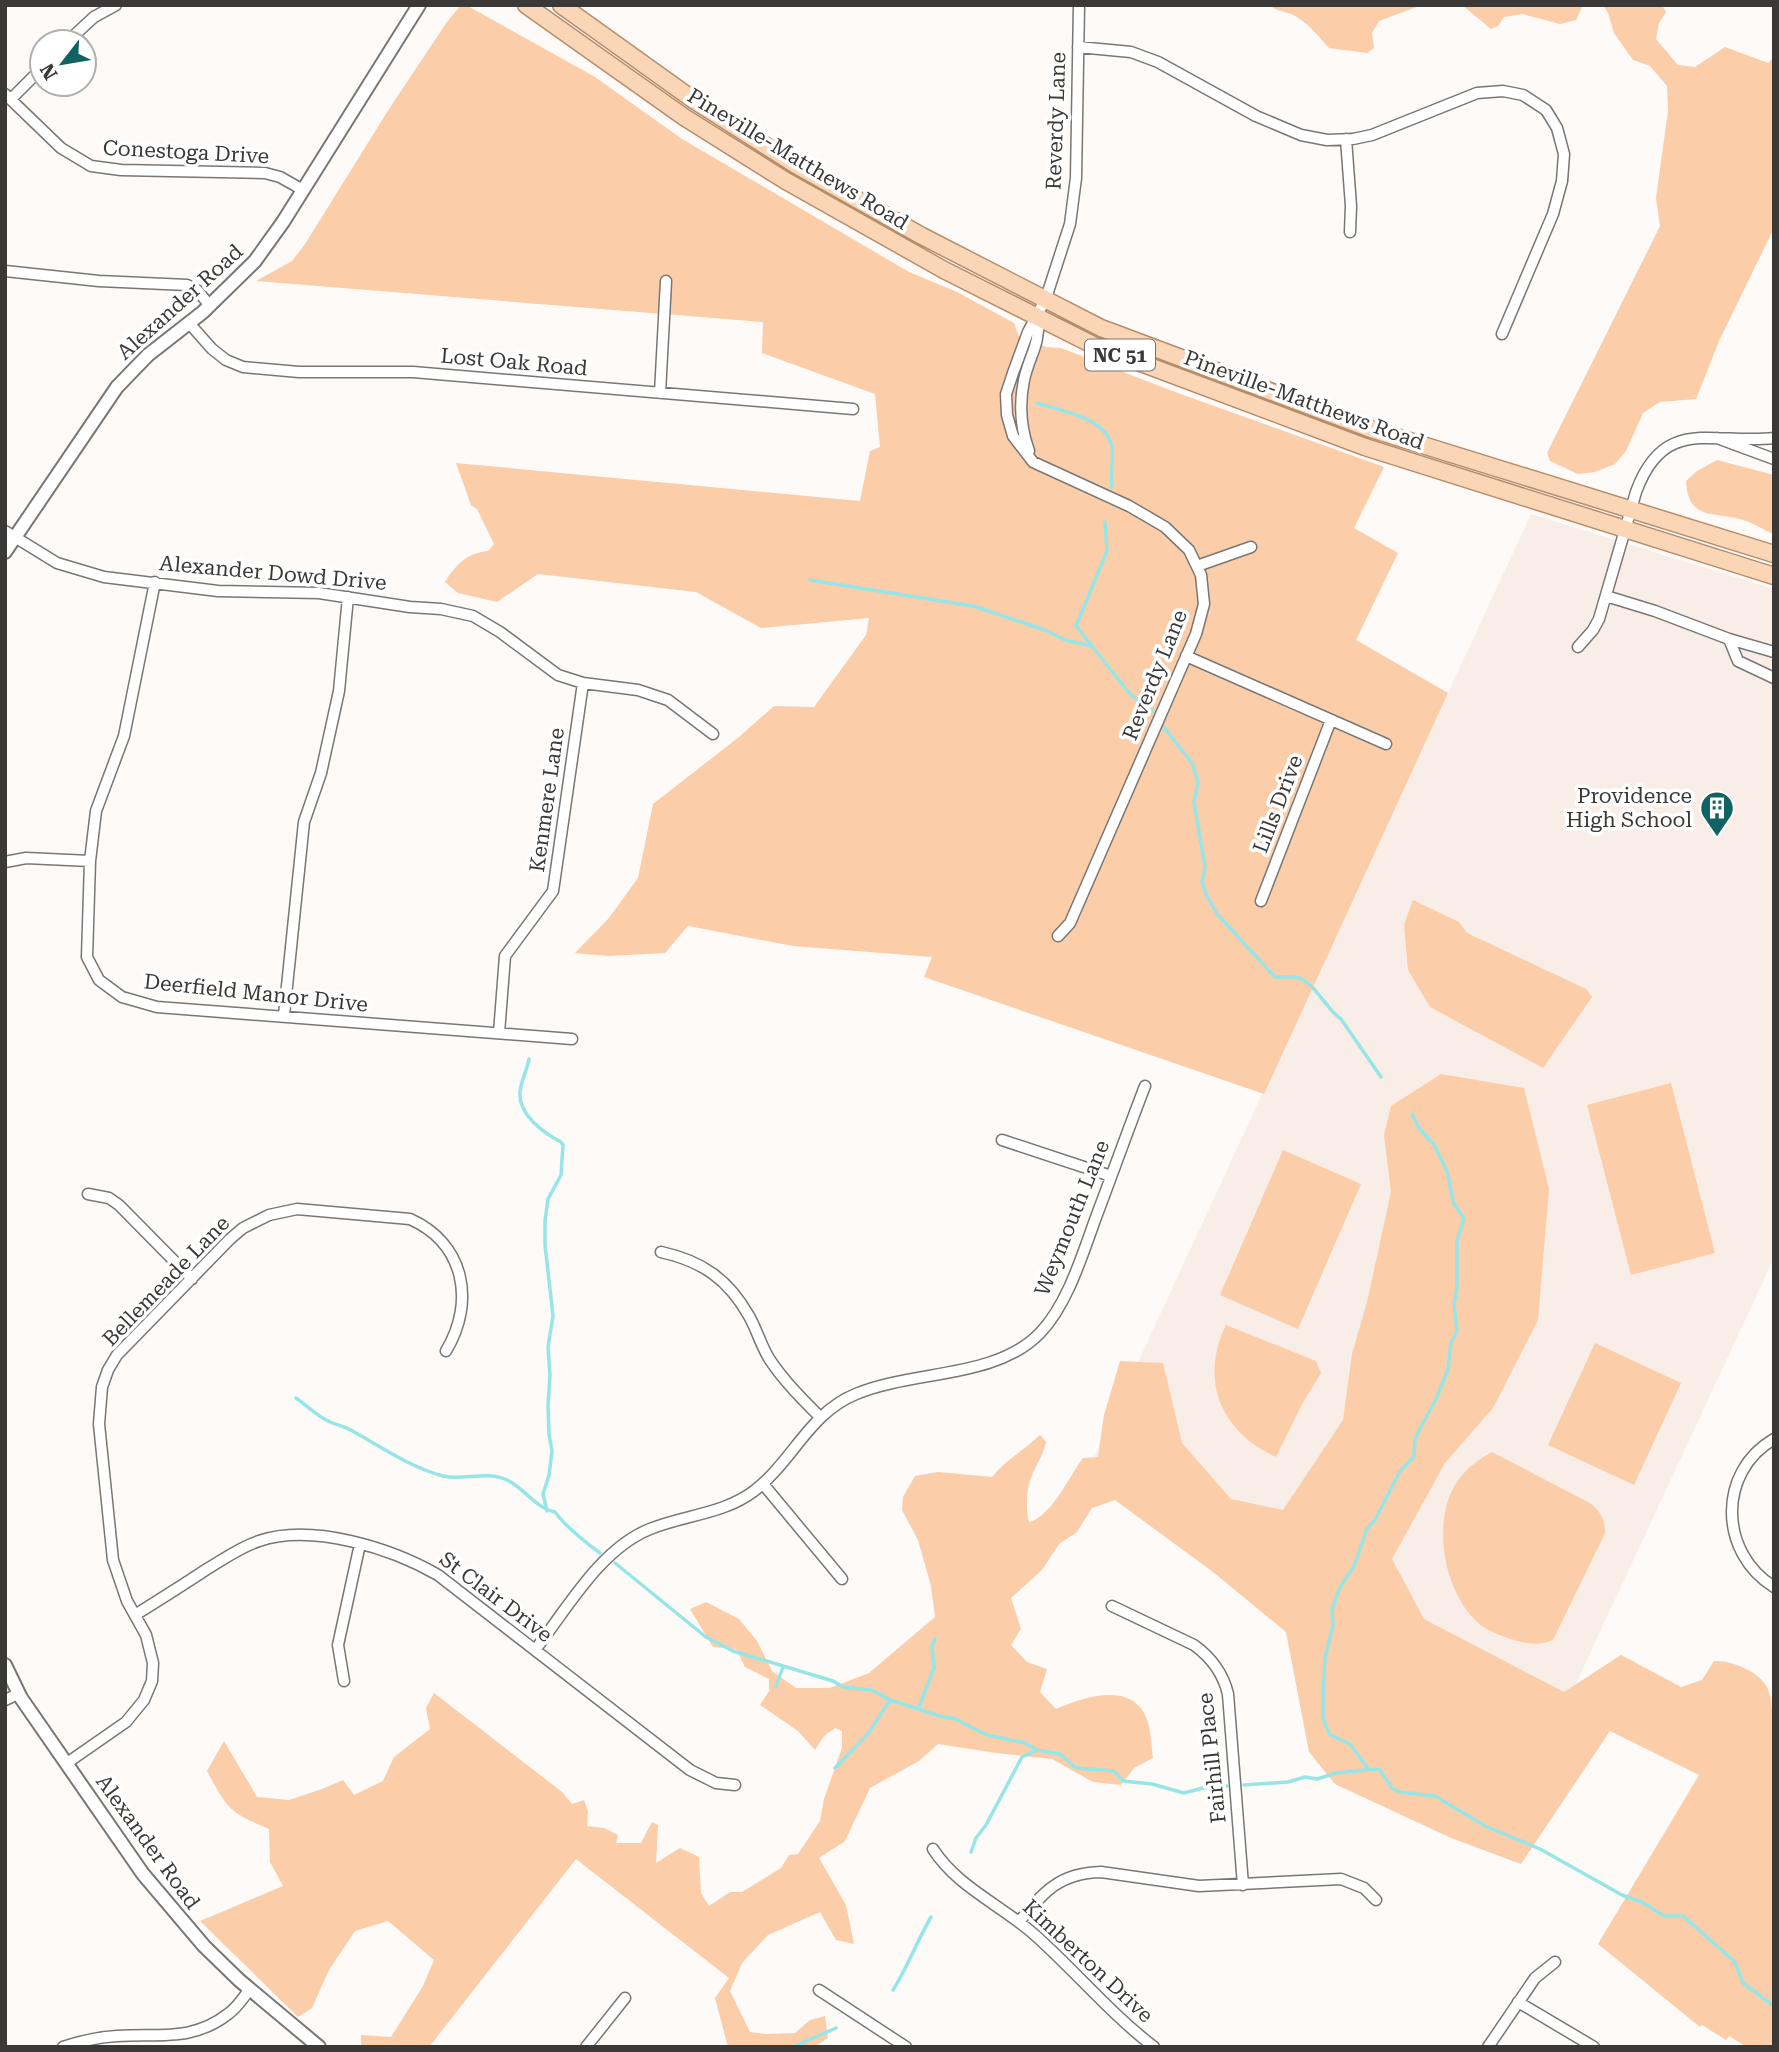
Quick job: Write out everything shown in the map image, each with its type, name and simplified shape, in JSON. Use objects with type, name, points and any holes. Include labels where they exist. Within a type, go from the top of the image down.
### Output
[{"type":"main road","name":"Pineville-Matthews Road","points":[[526,5],[684,117],[786,181],[944,270],[1093,345],[1365,447],[1628,519],[1774,554]]},
{"type":"main road","name":"Pineville-Matthews Road","points":[[561,5],[695,100],[796,165],[922,236],[1101,328],[1371,429],[1628,519],[1774,576]]},
{"type":"street","points":[[82,28],[94,17],[116,5]]},
{"type":"street","name":"Alexander Road","points":[[5,552],[10,533],[117,387],[148,355],[210,306],[256,261],[419,5]]},
{"type":"street","name":"Reverdy Lane","points":[[1058,936],[1070,923],[1196,634],[1204,604],[1201,575],[1189,550],[1165,527],[1129,506],[1033,462],[1013,436],[1007,415],[1006,394],[1028,332],[1046,299],[1070,224],[1076,178],[1079,5]]},
{"type":"street","points":[[1078,47],[1131,52],[1158,62],[1256,116],[1301,135],[1327,140],[1372,135],[1477,93],[1503,91],[1523,95],[1546,110],[1557,128],[1564,154],[1562,181],[1553,214],[1502,334]]},
{"type":"street","points":[[8,97],[28,80]]},
{"type":"street","name":"Conestoga Drive","points":[[8,97],[61,148],[91,166],[121,170],[265,173],[280,177],[303,190]]},
{"type":"street","points":[[1346,139],[1351,206],[1350,232]]},
{"type":"street","points":[[5,271],[99,281],[187,285],[198,291],[210,306]]},
{"type":"street","points":[[660,393],[666,281]]},
{"type":"street","name":"Reverdy Lane","points":[[1033,462],[1023,434],[1021,404],[1024,380],[1039,335],[1038,316]]},
{"type":"street","name":"Lost Oak Road","points":[[189,323],[212,349],[226,360],[243,367],[299,372],[413,372],[853,409]]},
{"type":"street","points":[[1717,438],[1774,458]]},
{"type":"street","points":[[1578,647],[1593,630],[1606,596],[1643,473],[1661,452],[1682,440],[1771,438]]},
{"type":"street","name":"Alexander Dowd Drive","points":[[10,533],[57,563],[104,577],[218,591],[319,593],[441,609],[473,616],[500,632],[558,675],[583,683],[638,690],[668,700],[713,734]]},
{"type":"street","points":[[1197,566],[1251,547]]},
{"type":"street","name":"Deerfield Manor Drive","points":[[155,582],[124,736],[96,811],[90,861],[87,957],[99,980],[122,997],[157,1007],[572,1039]]},
{"type":"street","points":[[1606,596],[1774,652]]},
{"type":"street","points":[[284,1016],[304,822],[321,773],[339,691],[348,597]]},
{"type":"street","points":[[1729,639],[1738,661],[1774,678]]},
{"type":"street","points":[[1186,656],[1386,744]]},
{"type":"street","name":"Kenmere Lane","points":[[499,1033],[505,956],[553,891],[583,683]]},
{"type":"street","name":"Lills Drive","points":[[1261,901],[1304,796],[1331,720]]},
{"type":"street","points":[[5,862],[26,858],[90,861]]},
{"type":"street","name":"Weymouth Lane","points":[[535,1650],[615,1550],[649,1530],[732,1504],[763,1484],[820,1417],[839,1402],[866,1390],[991,1362],[1023,1348],[1050,1321],[1063,1297],[1145,1086]]},
{"type":"street","points":[[1002,1140],[1111,1176]]},
{"type":"street","points":[[88,1194],[109,1198],[119,1205],[192,1279]]},
{"type":"street","name":"Bellemeade Lane","points":[[67,1763],[126,1722],[140,1706],[150,1688],[153,1663],[151,1652],[146,1635],[121,1585],[111,1548],[99,1423],[101,1395],[108,1370],[117,1355],[243,1228],[278,1212],[313,1209],[410,1219],[440,1238],[450,1250],[458,1269],[461,1298],[458,1322],[446,1351]]},
{"type":"street","points":[[661,1252],[699,1263],[730,1289],[750,1318],[768,1357],[820,1417]]},
{"type":"street","points":[[1774,1439],[1751,1458],[1740,1475],[1733,1491],[1730,1517],[1735,1541],[1747,1564],[1754,1573],[1774,1587]]},
{"type":"street","points":[[763,1484],[842,1579]]},
{"type":"street","name":"St Clair Drive","points":[[135,1615],[233,1553],[260,1540],[299,1534],[360,1544],[397,1555],[438,1575],[690,1770],[716,1783],[735,1785]]},
{"type":"street","points":[[344,1681],[338,1645],[360,1544]]},
{"type":"street","name":"Fairhill Place","points":[[1112,1605],[1194,1645],[1205,1653],[1220,1672],[1228,1694],[1243,1885]]},
{"type":"street","name":"Alexander Road","points":[[5,1665],[18,1694],[143,1874],[204,1946],[319,2047]]},
{"type":"street","points":[[5,1700],[18,1694]]},
{"type":"street","name":"Kimberton Drive","points":[[933,1849],[960,1881],[1019,1922],[1154,2047]]},
{"type":"street","points":[[1019,1922],[1055,1884],[1085,1872],[1199,1886],[1341,1879],[1364,1888],[1376,1900]]},
{"type":"street","points":[[1488,2047],[1535,1978],[1555,1962]]},
{"type":"street","points":[[63,2047],[105,2037],[174,2036],[207,2027],[231,2012],[250,1989]]},
{"type":"street","points":[[819,1990],[906,2047]]},
{"type":"street","points":[[586,2047],[625,1998]]},
{"type":"street","points":[[1518,2002],[1594,2047]]},
{"type":"street","points":[[140,2036],[145,2047]]},
{"type":"shaded area","points":[[461,5],[466,5],[595,77],[682,139],[909,272],[957,292],[1014,323],[1019,336],[1046,347],[1061,348],[1384,467],[1354,528],[1398,553],[1356,640],[1448,693],[1264,1094],[924,977],[932,957],[793,946],[688,926],[665,953],[608,956],[575,953],[609,918],[638,878],[653,804],[774,706],[814,707],[866,635],[869,618],[761,628],[696,592],[538,574],[497,602],[458,593],[445,582],[449,576],[462,561],[474,554],[488,551],[494,544],[477,509],[471,505],[456,463],[860,501],[870,451],[880,447],[875,394],[762,353],[763,322],[256,281],[292,261],[305,244],[389,109]]},
{"type":"shaded area","points":[[1270,5],[1422,5],[1379,21],[1372,33],[1374,48],[1367,53],[1329,48],[1302,20]]},
{"type":"shaded area","points":[[1462,5],[1583,5],[1576,20],[1560,24],[1522,14],[1504,17],[1498,26],[1491,29]]},
{"type":"shaded area","points":[[1603,5],[1662,5],[1666,12],[1659,23],[1656,39],[1678,65],[1695,67],[1725,47],[1768,63],[1774,57],[1774,228],[1719,341],[1696,399],[1660,402],[1643,413],[1626,451],[1615,464],[1595,472],[1578,474],[1550,461],[1547,453],[1660,226],[1656,198],[1668,111],[1667,86],[1650,66],[1633,60],[1614,33]]},
{"type":"shaded area","points":[[1717,460],[1774,475],[1774,534],[1743,520],[1705,512],[1692,503],[1686,481],[1697,471]]},
{"type":"shaded area","points":[[1531,514],[1774,589],[1774,1258],[1564,1709],[1082,1483]]},
{"type":"shaded area","points":[[1413,900],[1459,922],[1467,933],[1586,989],[1592,997],[1543,1068],[1430,1007],[1408,970],[1404,925]]},
{"type":"shaded area","points":[[1441,1074],[1524,1088],[1549,1189],[1538,1320],[1493,1408],[1445,1463],[1392,1559],[1424,1619],[1564,1692],[1621,1655],[1681,1687],[1702,1680],[1714,1661],[1746,1669],[1766,1685],[1774,1719],[1774,2047],[1747,2047],[1729,2036],[1726,2040],[1702,2025],[1700,2027],[1598,1944],[1699,1775],[1610,1731],[1521,1864],[1451,1838],[1335,1784],[1309,1752],[1286,1632],[1213,1572],[1115,1500],[1092,1508],[1077,1532],[1059,1544],[1042,1570],[1011,1598],[1021,1629],[1011,1645],[1027,1662],[1047,1669],[1040,1692],[1056,1709],[1087,1698],[1110,1695],[1121,1696],[1139,1706],[1148,1724],[1153,1758],[1134,1768],[1121,1785],[1093,1782],[1052,1759],[938,1744],[919,1761],[870,1788],[845,1841],[819,1858],[846,1905],[854,1944],[836,1940],[820,1912],[768,1935],[742,1963],[730,1991],[750,2032],[795,2033],[810,2020],[825,2016],[828,2038],[814,2047],[728,2047],[715,1998],[729,1978],[576,1859],[429,2047],[361,2047],[361,2035],[391,2037],[423,1986],[434,1960],[388,1921],[355,1931],[329,1970],[312,2008],[298,2017],[200,1921],[283,1886],[270,1862],[269,1829],[231,1808],[207,1771],[224,1741],[257,1797],[289,1800],[343,1780],[354,1795],[383,1781],[394,1757],[430,1729],[426,1708],[434,1693],[562,1792],[572,1804],[584,1800],[588,1811],[587,1826],[604,1828],[618,1835],[616,1843],[641,1843],[652,1822],[658,1825],[656,1863],[680,1848],[699,1857],[701,1893],[709,1906],[730,1892],[742,1892],[781,1868],[789,1855],[798,1854],[820,1821],[824,1799],[842,1748],[842,1731],[835,1728],[824,1736],[815,1750],[798,1731],[760,1705],[769,1691],[769,1679],[745,1667],[736,1649],[713,1647],[690,1609],[706,1602],[739,1619],[757,1641],[772,1671],[796,1688],[830,1688],[869,1673],[935,1617],[931,1586],[918,1540],[902,1510],[903,1497],[915,1476],[938,1472],[992,1477],[1040,1435],[1046,1442],[1030,1481],[1027,1502],[1029,1522],[1037,1519],[1052,1505],[1083,1458],[1098,1457],[1104,1415],[1120,1361],[1163,1363],[1182,1443],[1231,1499],[1283,1510],[1343,1420],[1352,1354],[1367,1302],[1391,1192],[1384,1135],[1391,1106]]},
{"type":"shaded area","points":[[1671,1083],[1715,1253],[1631,1275],[1587,1105]]},
{"type":"shaded area","points":[[1283,1150],[1361,1184],[1298,1329],[1220,1295]]},
{"type":"shaded area","points":[[1226,1325],[1316,1361],[1321,1373],[1302,1404],[1276,1457],[1241,1434],[1220,1403],[1215,1385],[1215,1366],[1218,1346]]},
{"type":"shaded area","points":[[1595,1343],[1681,1383],[1634,1485],[1548,1445]]},
{"type":"shaded area","points":[[1492,1452],[1590,1503],[1603,1520],[1605,1533],[1553,1640],[1548,1642],[1522,1642],[1481,1626],[1466,1609],[1449,1574],[1443,1533],[1450,1495],[1466,1471]]},
{"type":"waterway","points":[[1037,403],[1081,417],[1101,429],[1112,447],[1112,487]]},
{"type":"waterway","points":[[1105,522],[1107,551],[1076,626],[1130,694],[1153,711]]},
{"type":"waterway","points":[[810,580],[973,606],[1045,630],[1065,640],[1092,646]]},
{"type":"waterway","points":[[1162,725],[1192,763],[1198,782],[1194,802],[1205,867],[1202,882],[1217,914],[1275,977],[1299,978],[1311,986],[1341,1019],[1381,1077]]},
{"type":"waterway","points":[[529,1059],[520,1092],[523,1108],[533,1122],[563,1145],[561,1175],[548,1199],[545,1221],[553,1316],[548,1347],[549,1434],[552,1451],[543,1494],[547,1511]]},
{"type":"waterway","points":[[1369,1770],[1350,1744],[1330,1735],[1323,1719],[1325,1658],[1333,1625],[1332,1610],[1339,1589],[1354,1566],[1367,1529],[1375,1520],[1399,1473],[1414,1456],[1415,1438],[1436,1399],[1448,1369],[1451,1342],[1457,1331],[1454,1304],[1457,1288],[1457,1241],[1464,1219],[1453,1202],[1448,1174],[1435,1146],[1419,1128],[1412,1114]]},
{"type":"waterway","points":[[296,1398],[326,1420],[353,1431],[420,1468],[443,1476],[492,1476],[507,1480],[542,1507],[555,1512],[570,1529],[600,1553]]},
{"type":"waterway","points":[[615,1563],[706,1637],[733,1651],[833,1681],[843,1687],[872,1690],[890,1700],[953,1718],[987,1735],[1060,1754],[1076,1768],[1114,1771],[1123,1781],[1152,1784],[1184,1793],[1227,1786]]},
{"type":"waterway","points":[[919,1707],[934,1668],[932,1646],[935,1639]]},
{"type":"waterway","points":[[776,1686],[783,1667]]},
{"type":"waterway","points":[[835,1768],[868,1734],[890,1700]]},
{"type":"waterway","points":[[971,1852],[976,1838],[986,1825],[1022,1757],[1037,1750]]},
{"type":"waterway","points":[[1244,1785],[1380,1770],[1392,1788],[1399,1792],[1435,1796],[1485,1826],[1540,1849],[1664,1916],[1683,1916],[1735,1962],[1743,1983],[1774,2006]]},
{"type":"waterway","points":[[893,1990],[931,1917]]},
{"type":"waterway","points":[[793,2047],[836,2028]]},
{"type":"place","name":"Providence High School","points":[[1717,838]]}]
